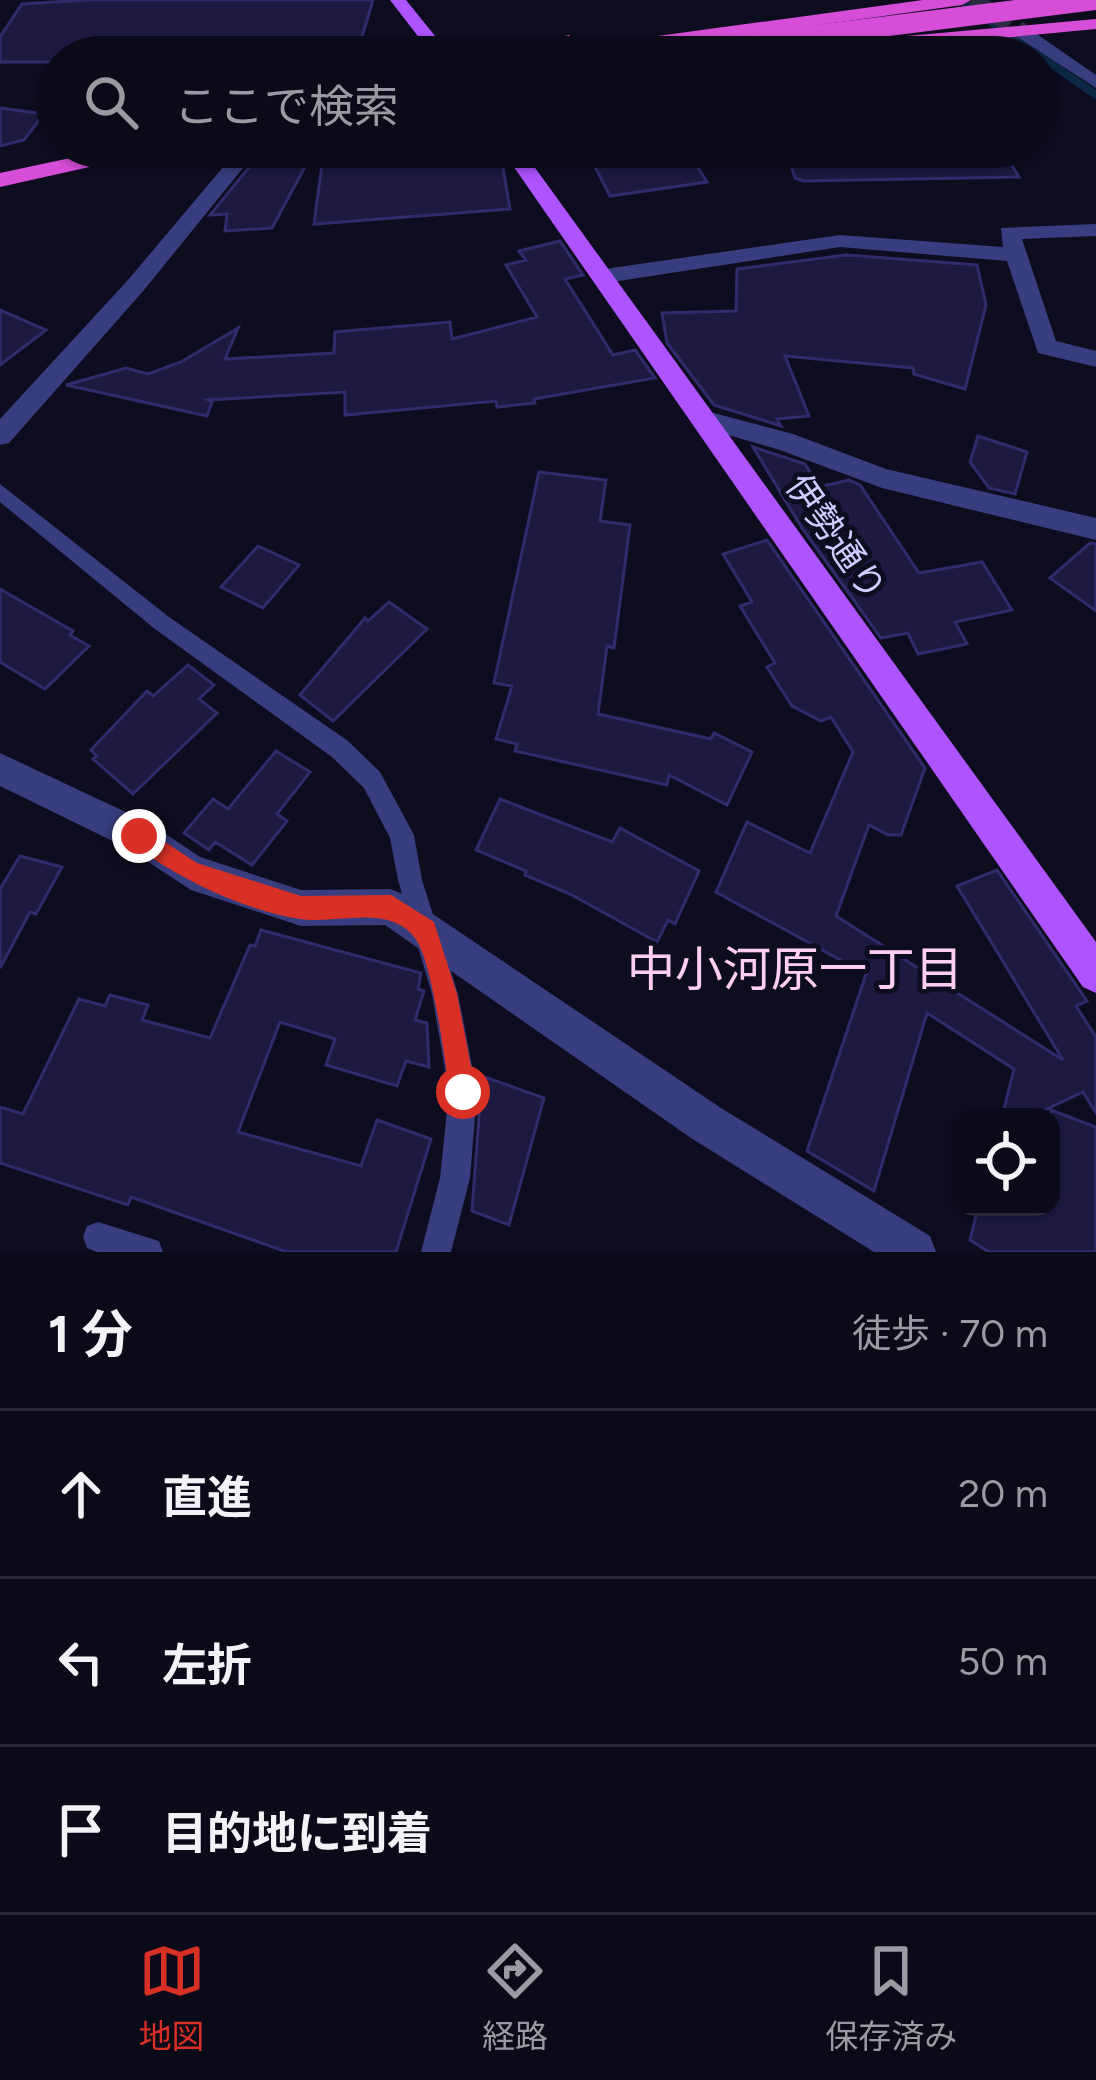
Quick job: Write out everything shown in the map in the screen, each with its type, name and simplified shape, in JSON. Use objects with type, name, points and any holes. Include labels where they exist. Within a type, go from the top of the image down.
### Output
[{"type":"highway","points":[[604,36],[835,0]]},
{"type":"highway","points":[[735,36],[962,0]]},
{"type":"highway","points":[[759,36],[1095,0]]},
{"type":"highway","points":[[961,36],[1096,24]]},
{"type":"highway","points":[[0,162],[36,155]]},
{"type":"highway","points":[[0,180],[55,168]]},
{"type":"main road","points":[[398,0],[426,36]]},
{"type":"main road","name":"伊勢通り","points":[[525,168],[1096,974]]},
{"type":"street","points":[[1022,32],[1028,36]]},
{"type":"street","points":[[1060,58],[1096,83]]},
{"type":"street","points":[[0,436],[136,285],[233,168]]},
{"type":"street","points":[[1096,230],[1009,233],[1046,347],[1096,359]]},
{"type":"street","points":[[604,276],[840,241],[1015,255]]},
{"type":"street","points":[[706,420],[784,441],[882,478],[1096,529]]},
{"type":"street","points":[[0,769],[139,836],[191,872],[301,908],[391,907],[706,1123],[914,1252]]},
{"type":"lane","points":[[0,491],[162,623],[340,749],[372,780],[402,835],[445,994],[463,1092],[455,1178],[436,1252]]},
{"type":"lane","points":[[98,1238],[148,1252]]},
{"type":"building","points":[[373,0],[362,36],[36,36],[36,62],[0,62],[0,37],[22,4]]},
{"type":"building","points":[[0,108],[36,113],[36,124],[24,140],[0,146]]},
{"type":"building","points":[[249,168],[304,168],[272,228],[225,231],[227,214],[210,215]]},
{"type":"building","points":[[321,168],[503,168],[510,209],[314,224]]},
{"type":"building","points":[[596,168],[698,168],[707,182],[610,196]]},
{"type":"building","points":[[792,168],[1014,168],[1019,177],[803,181],[795,178]]},
{"type":"building","points":[[560,241],[583,275],[565,279],[613,355],[635,350],[655,378],[534,399],[535,403],[497,407],[496,401],[345,415],[345,392],[208,400],[212,402],[207,416],[66,385],[126,368],[148,374],[181,362],[238,328],[225,359],[334,353],[335,332],[450,322],[452,339],[537,317],[506,265],[526,260],[519,251]]},
{"type":"building","points":[[846,255],[977,265],[986,305],[965,389],[914,374],[913,368],[785,356],[809,416],[777,419],[781,426],[714,405],[667,343],[662,313],[736,311],[737,269]]},
{"type":"building","points":[[0,310],[46,330],[0,365]]},
{"type":"building","points":[[978,436],[1027,452],[1015,494],[989,488],[970,462]]},
{"type":"building","points":[[753,447],[805,464],[819,487],[849,480],[860,485],[919,573],[982,562],[1012,610],[955,622],[967,644],[918,654],[908,633],[881,638],[802,528]]},
{"type":"building","points":[[539,472],[606,480],[600,521],[630,525],[614,648],[607,646],[598,714],[711,739],[714,733],[752,752],[727,805],[669,775],[667,785],[515,751],[517,744],[496,739],[512,686],[494,683]]},
{"type":"building","points":[[767,540],[925,768],[901,835],[888,835],[869,825],[836,916],[1063,1060],[957,886],[997,870],[1087,1001],[1076,1006],[1096,1037],[1096,1113],[1083,1092],[1049,1108],[1004,1108],[1014,1069],[927,1013],[874,1191],[807,1151],[866,974],[716,892],[747,822],[810,853],[853,752],[831,717],[821,721],[792,706],[767,667],[775,663],[740,606],[752,602],[723,554]]},
{"type":"building","points":[[1090,543],[1096,544],[1096,611],[1050,578]]},
{"type":"building","points":[[258,546],[299,565],[263,608],[221,587]]},
{"type":"building","points":[[0,589],[73,631],[70,635],[89,646],[45,689],[0,662]]},
{"type":"building","points":[[389,602],[427,629],[333,721],[300,695],[365,618],[368,621]]},
{"type":"building","points":[[188,665],[214,685],[199,699],[217,713],[133,794],[93,759],[97,756],[91,750],[147,691],[153,696]]},
{"type":"building","points":[[276,751],[310,772],[277,814],[287,821],[252,865],[215,842],[209,850],[184,833],[213,799],[228,809]]},
{"type":"building","points":[[500,799],[612,842],[620,828],[699,871],[675,924],[668,920],[657,942],[525,875],[526,871],[476,850]]},
{"type":"building","points":[[20,856],[62,867],[36,914],[30,912],[0,968],[0,889]]},
{"type":"building","points":[[261,930],[421,973],[418,989],[424,991],[415,1020],[427,1023],[429,1067],[406,1061],[397,1086],[326,1065],[335,1039],[280,1022],[238,1132],[361,1166],[377,1120],[431,1139],[396,1252],[287,1252],[131,1197],[128,1205],[0,1163],[0,1107],[23,1114],[79,999],[105,1006],[110,995],[148,1005],[142,1020],[210,1038]]},
{"type":"building","points":[[482,1076],[544,1098],[509,1225],[472,1211]]},
{"type":"building","points":[[1060,1113],[1096,1127],[1096,1252],[989,1252],[970,1240],[976,1216],[1060,1216]]},
{"type":"waterway","points":[[960,0],[1012,36]]},
{"type":"waterway","points":[[1060,70],[1096,95]]},
{"type":"tunnel","points":[[972,0],[1022,32]]},
{"type":"district","name":"中小河原一丁目","points":[[795,969]]},
{"type":"route","points":[[139,836],[191,872],[301,908],[391,907],[425,931],[445,994],[463,1092]]}]
